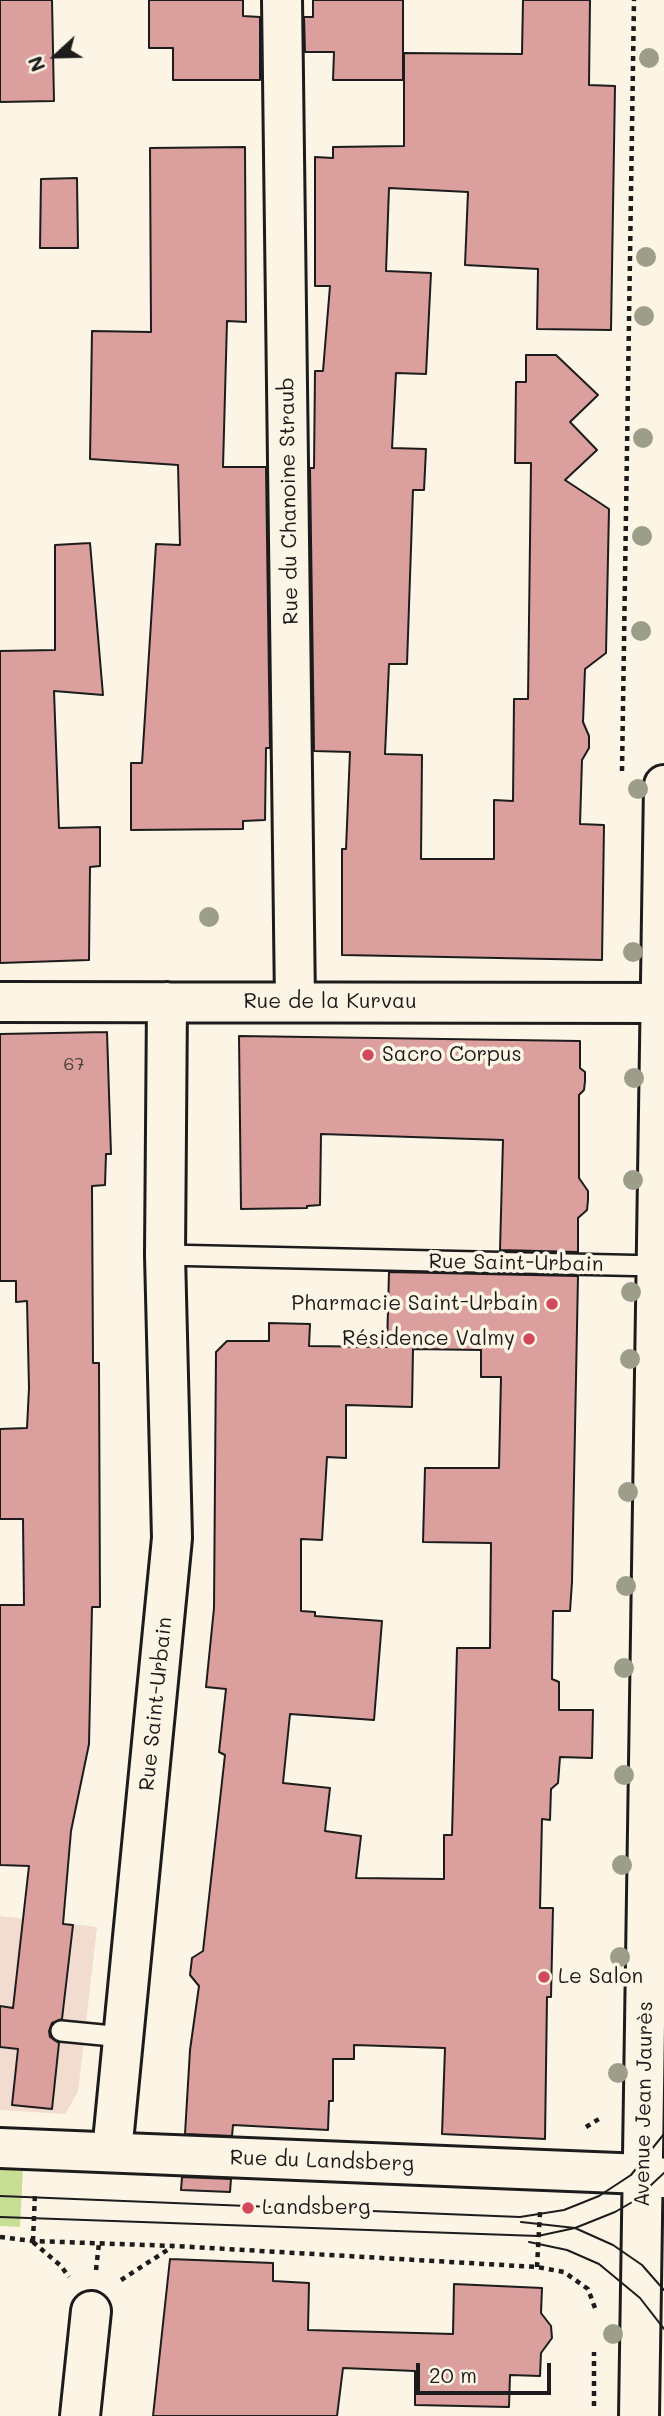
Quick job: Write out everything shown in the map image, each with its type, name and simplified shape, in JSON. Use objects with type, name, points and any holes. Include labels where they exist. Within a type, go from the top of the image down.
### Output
[{"type":"street","name":"Rue du Chanoine Straub","points":[[282,0],[295,1002]]},
{"type":"street","name":"Avenue Jean Jaurès","points":[[639,2416],[657,2171],[657,1266],[664,785]]},
{"type":"street","name":"Rue de la Kurvau","points":[[0,1002],[662,1003]]},
{"type":"street","name":"Rue Saint-Urbain","points":[[112,2152],[172,1538],[165,1255],[167,1002]]},
{"type":"street","name":"Rue du Landsberg","points":[[0,2148],[657,2171]]},
{"type":"street","points":[[80,2416],[91,2311]]},
{"type":"lane","name":"Rue Saint-Urbain","points":[[165,1255],[657,1266]]},
{"type":"lane","points":[[61,2031],[123,2036]]},
{"type":"path","points":[[0,2237],[33,2241],[175,2246],[537,2267],[564,2272],[588,2290],[595,2303],[594,2315]]},
{"type":"path","points":[[33,2241],[61,2266],[91,2311],[128,2273],[175,2246]]},
{"type":"path","points":[[594,2340],[593,2402],[596,2416]]},
{"type":"shaded area","points":[[0,1916],[97,1927],[78,2092],[65,2114],[0,2110]]},
{"type":"green space","points":[[0,2168],[23,2169],[20,2227],[0,2226]]},
{"type":"building","points":[[0,0],[52,0],[54,101],[0,102]]},
{"type":"building","points":[[149,0],[243,0],[243,16],[260,17],[260,80],[173,80],[173,48],[149,48]]},
{"type":"building","points":[[313,0],[403,0],[403,80],[333,80],[334,52],[305,52],[304,17],[313,17]]},
{"type":"building","points":[[523,0],[590,0],[589,85],[615,86],[611,330],[537,329],[538,269],[465,265],[468,192],[389,188],[386,271],[431,273],[426,374],[396,373],[392,448],[426,449],[424,490],[413,490],[407,664],[389,664],[385,754],[422,755],[421,859],[494,859],[494,800],[513,801],[514,699],[528,699],[531,463],[515,463],[516,382],[526,382],[526,355],[556,355],[598,395],[570,422],[597,450],[565,480],[609,509],[606,653],[585,669],[583,722],[589,736],[589,748],[582,760],[580,824],[604,825],[602,960],[342,955],[342,849],[346,849],[350,752],[314,751],[310,468],[314,468],[315,371],[323,371],[330,286],[315,286],[315,157],[333,158],[333,147],[404,146],[404,53],[522,54]]},
{"type":"building","points":[[245,147],[246,322],[227,321],[223,467],[266,467],[270,748],[266,748],[265,820],[243,821],[243,829],[131,830],[131,763],[142,763],[156,544],[180,545],[178,465],[90,459],[92,331],[151,332],[150,148]]},
{"type":"building","points":[[77,178],[78,248],[40,248],[41,179]]},
{"type":"building","points":[[90,543],[103,695],[54,691],[59,828],[100,827],[100,866],[90,867],[89,960],[0,963],[0,651],[55,650],[55,545]]},
{"type":"building","points":[[107,1032],[111,1154],[106,1154],[105,1185],[92,1186],[93,1363],[99,1363],[100,1607],[92,1607],[89,1744],[71,1831],[63,1924],[73,1925],[62,2019],[52,2023],[49,2031],[50,2037],[59,2043],[52,2109],[12,2105],[18,2049],[0,2047],[0,2006],[13,2008],[29,1866],[0,1865],[0,1605],[24,1605],[23,1519],[0,1519],[0,1429],[27,1428],[29,1388],[27,1301],[16,1302],[16,1281],[0,1281],[0,1034]]},
{"type":"building","points":[[239,1036],[580,1041],[580,1068],[585,1072],[585,1081],[584,1090],[579,1095],[579,1178],[588,1191],[588,1200],[587,1210],[578,1218],[578,1252],[500,1250],[503,1140],[321,1134],[320,1205],[307,1208],[241,1209]]},
{"type":"building","points":[[389,1272],[578,1276],[572,1582],[570,1611],[553,1611],[552,1679],[559,1682],[559,1710],[593,1710],[592,1758],[560,1757],[558,1783],[551,1789],[550,1820],[542,1819],[540,1908],[553,1908],[551,1997],[547,1997],[545,2139],[442,2134],[445,2048],[354,2045],[354,2059],[333,2059],[333,2101],[329,2101],[328,2130],[233,2125],[232,2136],[185,2134],[190,2050],[199,1986],[190,1975],[192,1958],[203,1951],[225,1755],[219,1752],[226,1689],[206,1687],[214,1608],[216,1352],[227,1341],[269,1341],[269,1323],[310,1324],[309,1346],[387,1347]],"holes":[[[413,1349],[481,1350],[481,1377],[501,1377],[499,1468],[425,1468],[423,1542],[491,1543],[490,1648],[457,1648],[452,1835],[444,1835],[444,1879],[356,1878],[361,1836],[325,1831],[330,1788],[283,1783],[290,1714],[374,1720],[382,1621],[315,1616],[315,1612],[301,1611],[301,1539],[322,1540],[327,1457],[346,1458],[346,1405],[412,1407]]]},
{"type":"building","points":[[182,2177],[231,2179],[230,2192],[181,2190]]},
{"type":"building","points":[[170,2259],[273,2263],[273,2281],[309,2283],[308,2330],[453,2334],[454,2284],[542,2288],[541,2313],[551,2326],[552,2338],[541,2353],[540,2376],[510,2375],[509,2407],[415,2405],[415,2371],[343,2368],[337,2416],[153,2416]]},
{"type":"tram line","points":[[0,2196],[520,2217],[564,2210],[599,2196],[631,2175],[664,2134]]},
{"type":"tram line","points":[[0,2217],[538,2236],[575,2228],[615,2212],[634,2201],[664,2173]]},
{"type":"tram line","points":[[521,2222],[575,2228],[613,2245],[642,2265],[664,2290]]},
{"type":"tram line","points":[[529,2242],[567,2250],[599,2264],[640,2298],[664,2329]]},
{"type":"place","name":"Sacro Corpus","points":[[368,1055]]},
{"type":"place","name":"Pharmacie Saint-Urbain","points":[[552,1304]]},
{"type":"place","name":"Résidence Valmy","points":[[529,1339]]},
{"type":"place","name":"Le Salon","points":[[544,1977]]},
{"type":"place","name":"Landsberg","points":[[248,2208]]}]
